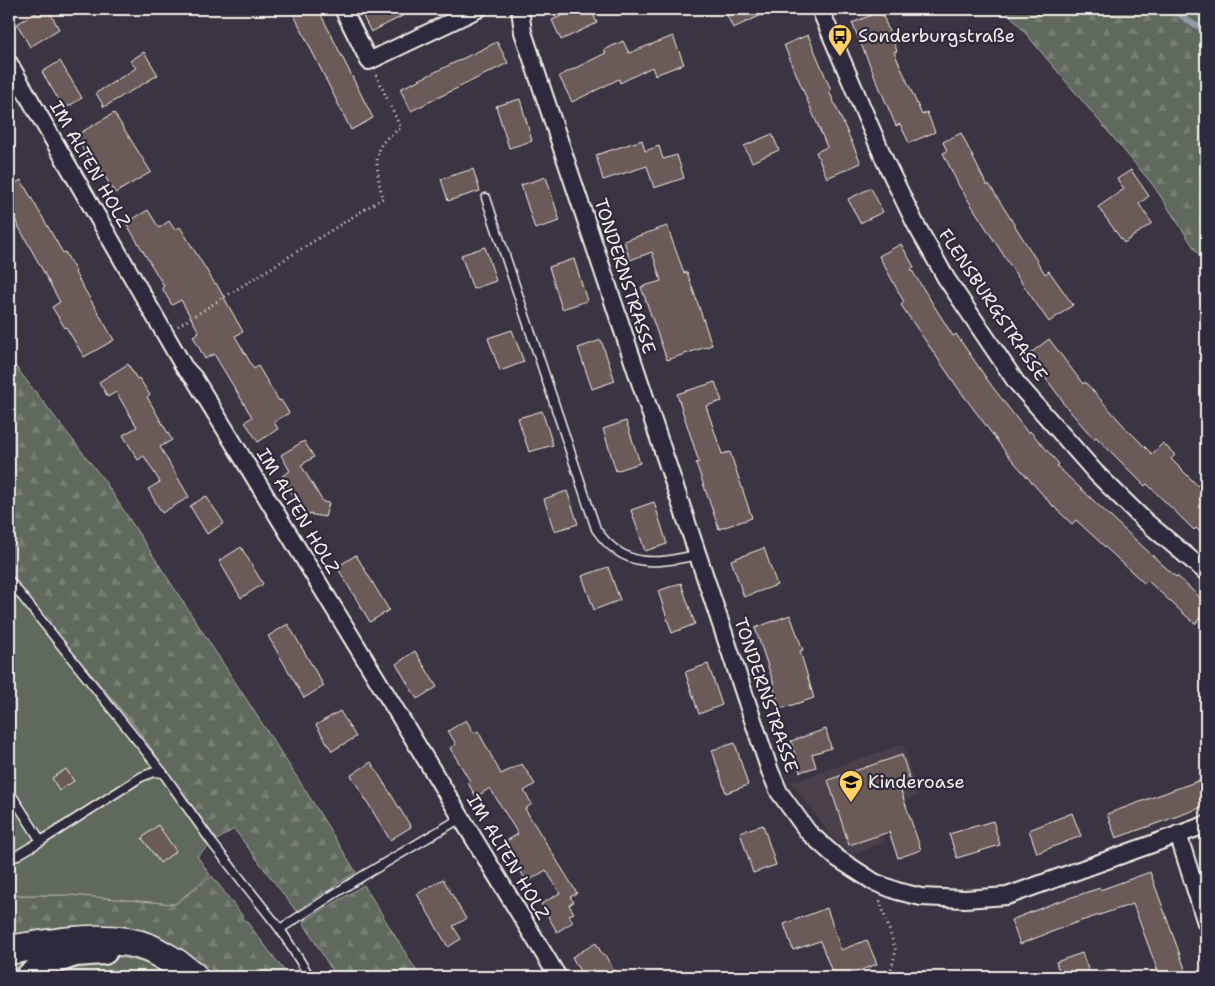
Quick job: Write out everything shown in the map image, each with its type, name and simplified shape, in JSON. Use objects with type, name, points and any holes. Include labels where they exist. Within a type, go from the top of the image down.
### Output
[{"type":"highway","points":[[9,950],[44,944],[91,940],[121,942],[148,948],[168,958],[194,977]]},
{"type":"highway","points":[[29,977],[49,962],[75,953],[109,951],[140,955],[164,964],[181,977]]},
{"type":"street","points":[[343,9],[369,61],[478,9]]},
{"type":"street","name":"TONDERNSTRASSE","points":[[520,9],[524,32],[770,770],[780,792],[808,832],[837,858],[874,882],[897,891],[921,897],[965,899],[1008,896],[1205,825]]},
{"type":"street","name":"FLENSBURGSTRASSE","points":[[820,9],[885,161],[915,223],[946,278],[1016,382],[1096,473],[1145,521],[1206,572]]},
{"type":"street","name":"IM ALTEN HOLZ","points":[[9,63],[184,367],[194,378],[558,977]]},
{"type":"street","points":[[1178,834],[1206,923]]},
{"type":"lane","points":[[486,198],[596,529],[612,547],[641,562],[666,561],[697,555]]},
{"type":"lane","points":[[9,580],[164,773],[213,844],[280,929],[310,977]]},
{"type":"lane","points":[[9,860],[141,777],[154,772],[164,773]]},
{"type":"lane","points":[[9,791],[41,841]]},
{"type":"lane","points":[[280,929],[356,880],[461,818]]},
{"type":"path","points":[[166,334],[383,198],[377,160],[379,148],[389,136],[401,128],[369,61]]},
{"type":"path","points":[[874,882],[896,951],[889,977]]},
{"type":"shaded area","name":"Kinderoase","points":[[903,744],[917,796],[876,810],[885,842],[852,855],[833,839],[791,782]]},
{"type":"green space","points":[[1005,9],[1206,9],[1206,266],[1153,185]]},
{"type":"green space","points":[[9,358],[104,480],[302,785],[356,872],[296,911],[234,829],[217,840],[134,725],[67,646],[9,572]]},
{"type":"green space","points":[[9,572],[67,646],[134,725],[217,840],[197,856],[210,875],[175,904],[71,895],[9,895]]},
{"type":"green space","points":[[212,876],[289,977],[219,977],[203,964],[158,938],[121,928],[103,926],[64,927],[9,936],[9,895],[71,895],[175,904]]},
{"type":"green space","points":[[364,885],[421,977],[336,977],[303,922]]},
{"type":"green space","points":[[112,956],[144,963],[173,977],[40,977],[52,969]]},
{"type":"green space","points":[[26,960],[28,963],[9,977],[9,963]]},
{"type":"building","points":[[43,9],[48,9],[59,29],[30,47],[17,24]]},
{"type":"building","points":[[291,9],[318,9],[373,118],[351,130]]},
{"type":"building","points":[[359,9],[416,9],[371,32]]},
{"type":"building","points":[[577,9],[591,9],[597,23],[561,40],[552,20]]},
{"type":"building","points":[[724,9],[775,9],[733,28]]},
{"type":"building","points":[[881,11],[897,51],[894,52],[922,115],[927,112],[935,132],[909,143],[900,124],[896,126],[852,23]]},
{"type":"building","points":[[808,35],[831,90],[829,91],[861,163],[827,178],[816,152],[827,147],[784,45]]},
{"type":"building","points":[[673,36],[684,64],[655,75],[652,67],[620,83],[619,79],[572,102],[559,76],[606,53],[604,50],[623,41],[629,53]]},
{"type":"building","points":[[497,42],[508,63],[411,111],[400,89]]},
{"type":"building","points":[[144,52],[158,75],[104,107],[96,93],[136,68],[130,61]]},
{"type":"building","points":[[60,61],[82,98],[64,109],[42,72]]},
{"type":"building","points":[[520,99],[532,141],[509,148],[496,106]]},
{"type":"building","points":[[114,113],[151,172],[115,193],[92,155],[88,158],[75,136]]},
{"type":"building","points":[[961,133],[987,186],[989,184],[1045,274],[1049,271],[1073,305],[1049,322],[959,186],[943,153],[947,151],[943,142]]},
{"type":"building","points":[[772,134],[779,150],[752,162],[744,146]]},
{"type":"building","points":[[642,140],[645,151],[659,146],[663,159],[677,155],[684,178],[654,188],[647,166],[603,180],[596,155]]},
{"type":"building","points":[[473,169],[480,191],[448,201],[441,179]]},
{"type":"building","points":[[1131,170],[1149,196],[1139,204],[1152,223],[1124,243],[1098,207],[1124,189],[1117,179]]},
{"type":"building","points":[[546,177],[560,221],[535,229],[521,185]]},
{"type":"building","points":[[21,180],[63,253],[65,252],[114,340],[84,357],[52,307],[60,302],[9,209],[9,187]]},
{"type":"building","points":[[871,188],[883,212],[860,223],[848,199]]},
{"type":"building","points":[[148,210],[159,228],[169,221],[175,230],[180,227],[216,283],[243,332],[235,336],[254,369],[258,366],[279,401],[281,400],[289,413],[274,422],[278,429],[258,442],[245,422],[252,417],[214,354],[205,359],[193,336],[199,332],[181,300],[172,305],[162,288],[164,286],[126,223]]},
{"type":"building","points":[[667,226],[684,273],[687,272],[712,345],[667,360],[641,287],[661,281],[652,252],[630,260],[624,241]]},
{"type":"building","points":[[901,244],[914,267],[911,269],[953,336],[956,334],[991,385],[1028,433],[1030,431],[1059,464],[1057,466],[1206,603],[1206,611],[1195,624],[1148,581],[1145,584],[1076,520],[1072,524],[1050,503],[1007,454],[958,388],[901,305],[904,302],[879,256]]},
{"type":"building","points":[[485,247],[496,281],[473,289],[461,255]]},
{"type":"building","points":[[574,259],[587,301],[562,309],[549,267]]},
{"type":"building","points":[[512,330],[524,362],[500,371],[488,338]]},
{"type":"building","points":[[1049,339],[1083,384],[1085,382],[1152,454],[1163,443],[1175,455],[1171,459],[1206,494],[1206,538],[1196,528],[1194,530],[1147,484],[1145,486],[1096,437],[1094,439],[1062,402],[1028,355]]},
{"type":"building","points":[[601,340],[615,381],[592,389],[578,348]]},
{"type":"building","points":[[128,364],[150,395],[147,397],[172,440],[160,447],[189,497],[162,513],[148,489],[160,482],[144,456],[138,460],[123,435],[137,427],[116,392],[108,397],[99,382]]},
{"type":"building","points":[[715,382],[722,401],[706,406],[722,454],[730,452],[752,518],[719,529],[696,463],[699,462],[677,394]]},
{"type":"building","points":[[542,411],[553,445],[529,452],[518,418]]},
{"type":"building","points":[[626,421],[640,463],[616,471],[603,429]]},
{"type":"building","points":[[304,441],[314,457],[301,465],[323,502],[329,503],[325,517],[303,513],[282,476],[290,471],[281,455]]},
{"type":"building","points":[[567,491],[578,524],[554,531],[544,499]]},
{"type":"building","points":[[206,496],[224,523],[207,534],[190,506]]},
{"type":"building","points":[[654,502],[667,544],[645,551],[631,510]]},
{"type":"building","points":[[241,547],[263,584],[241,598],[219,561]]},
{"type":"building","points":[[764,548],[777,585],[744,597],[731,560]]},
{"type":"building","points":[[356,555],[389,610],[370,622],[337,567]]},
{"type":"building","points":[[608,567],[620,600],[594,610],[582,576]]},
{"type":"building","points":[[681,583],[695,624],[672,633],[658,591]]},
{"type":"building","points":[[790,615],[803,650],[800,651],[814,698],[780,709],[774,684],[755,628]]},
{"type":"building","points":[[288,624],[324,686],[304,698],[268,636]]},
{"type":"building","points":[[415,651],[437,687],[417,699],[396,664]]},
{"type":"building","points":[[708,664],[722,705],[699,714],[685,672]]},
{"type":"building","points":[[340,711],[356,737],[332,751],[316,725]]},
{"type":"building","points":[[466,720],[474,733],[478,731],[501,774],[522,764],[535,784],[524,791],[532,804],[525,809],[577,893],[570,897],[574,902],[569,905],[574,913],[569,915],[573,922],[557,932],[541,904],[560,893],[546,870],[527,882],[503,843],[518,834],[490,788],[476,797],[468,783],[470,781],[450,748],[456,744],[448,731]]},
{"type":"building","points":[[826,729],[831,748],[812,754],[816,767],[800,772],[791,741]]},
{"type":"building","points":[[735,743],[748,785],[726,793],[712,750]]},
{"type":"building","points":[[902,755],[912,787],[901,791],[921,850],[898,858],[889,832],[849,845],[828,780]]},
{"type":"building","points":[[371,762],[411,827],[390,840],[351,775]]},
{"type":"building","points":[[66,769],[74,781],[59,791],[52,778]]},
{"type":"building","points":[[1206,778],[1206,806],[1116,838],[1107,814]]},
{"type":"building","points":[[1072,813],[1081,836],[1037,853],[1029,830]]},
{"type":"building","points":[[993,821],[1000,845],[957,858],[949,834]]},
{"type":"building","points":[[158,825],[176,851],[160,863],[142,838]]},
{"type":"building","points":[[763,825],[776,865],[753,873],[740,832]]},
{"type":"building","points":[[1150,872],[1188,977],[1160,977],[1133,904],[1020,944],[1011,920],[1054,903],[1100,888],[1100,890]]},
{"type":"building","points":[[443,879],[466,919],[453,926],[461,939],[448,947],[417,894]]},
{"type":"building","points":[[827,908],[841,950],[867,940],[877,964],[843,977],[834,977],[820,941],[793,950],[784,924]]},
{"type":"building","points":[[596,943],[614,971],[603,977],[583,977],[572,957]]},
{"type":"building","points":[[1082,953],[1091,977],[1061,977],[1056,962]]},
{"type":"waterway","points":[[1174,9],[1185,19],[1206,31]]},
{"type":"place","name":"Sonderburgstraße","points":[[840,57]]},
{"type":"place","name":"Kinderoase","points":[[851,803]]}]
